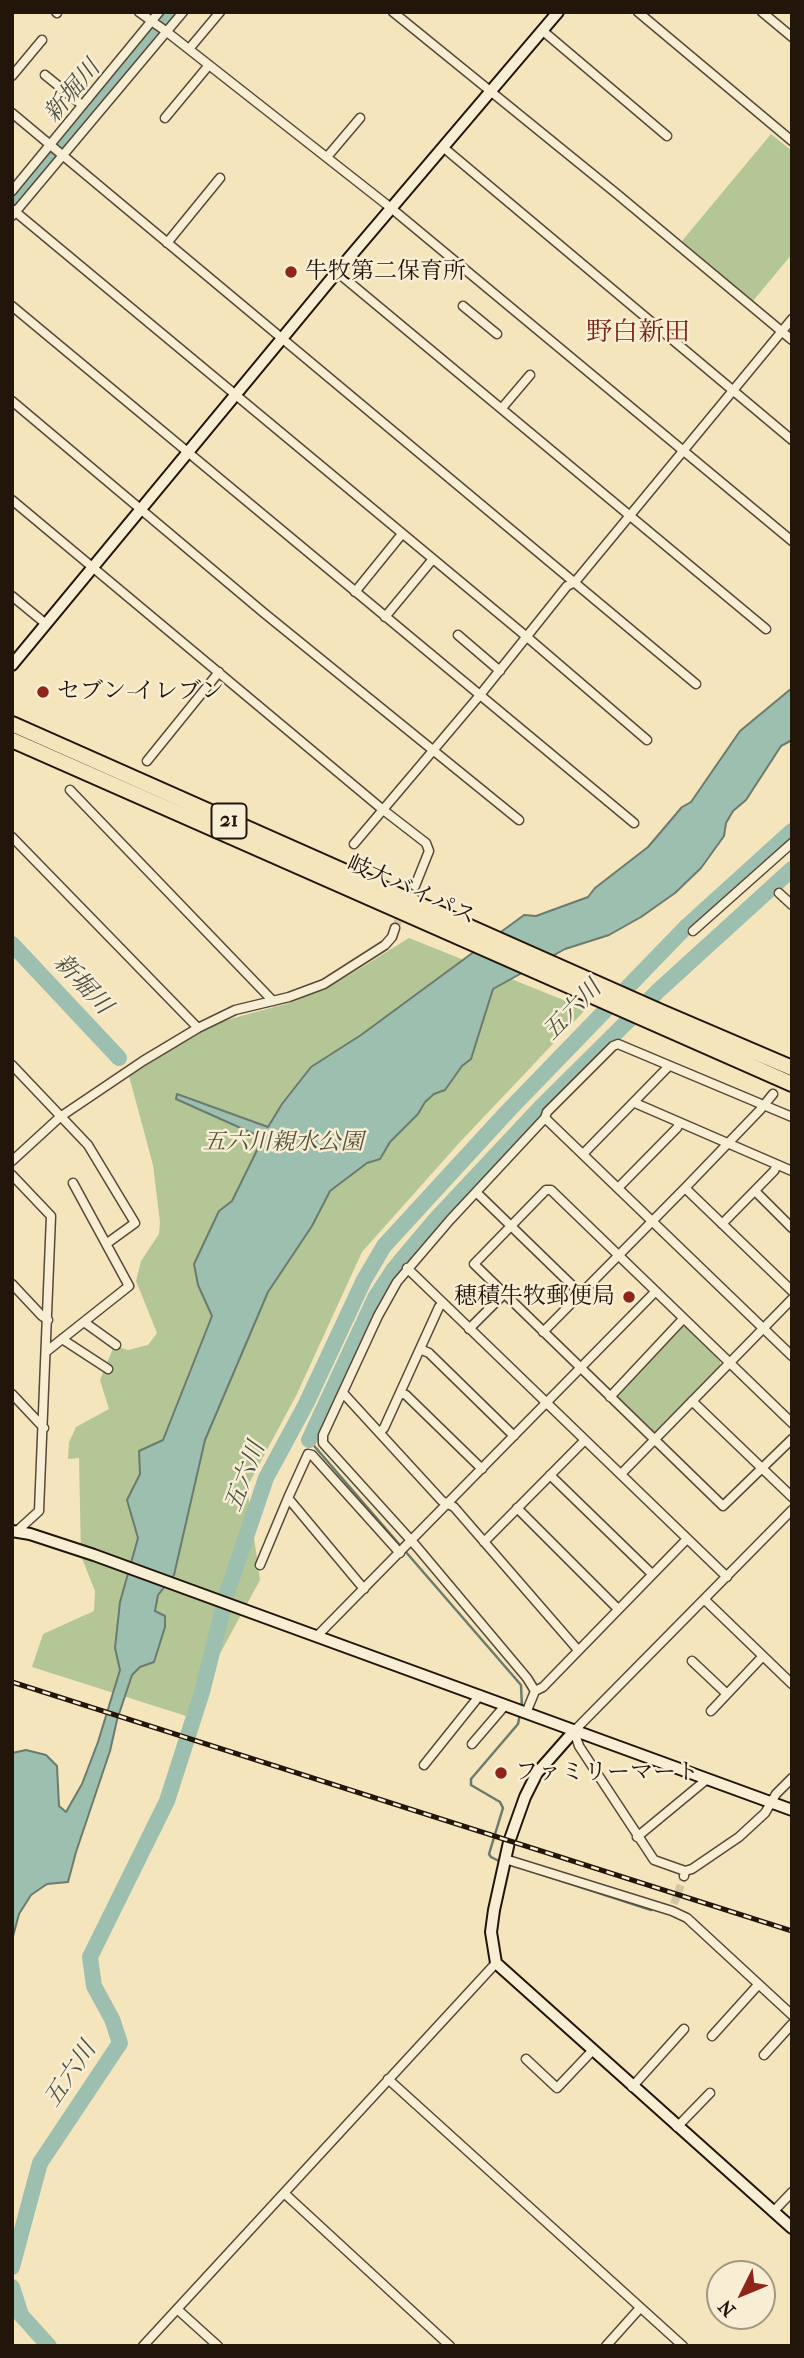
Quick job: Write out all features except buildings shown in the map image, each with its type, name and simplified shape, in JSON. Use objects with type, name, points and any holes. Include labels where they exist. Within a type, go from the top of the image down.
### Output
[{"type":"highway","name":"岐大バイパス","points":[[12,724],[443,923]]},
{"type":"highway","name":"岐大バイパス","points":[[12,740],[443,923],[658,1018],[792,1084]]},
{"type":"highway","name":"岐大バイパス","points":[[658,1018],[792,1068]]},
{"type":"street","points":[[139,12],[391,208],[792,541]]},
{"type":"street","points":[[159,12],[82,105],[56,150],[13,212],[527,637],[647,740]]},
{"type":"street","points":[[12,191],[56,150],[183,12]]},
{"type":"street","points":[[189,49],[220,12]]},
{"type":"street","points":[[393,12],[792,340]]},
{"type":"street","points":[[12,665],[337,272],[558,12]]},
{"type":"street","points":[[638,12],[792,141]]},
{"type":"street","points":[[762,12],[792,37]]},
{"type":"street","points":[[543,30],[667,136]]},
{"type":"street","points":[[12,76],[43,40]]},
{"type":"street","points":[[165,118],[209,65]]},
{"type":"street","points":[[45,75],[82,105]]},
{"type":"street","points":[[12,113],[696,684]]},
{"type":"street","points":[[327,157],[360,118]]},
{"type":"street","points":[[444,148],[792,440]]},
{"type":"street","points":[[167,243],[220,178]]},
{"type":"street","points":[[337,272],[766,629]]},
{"type":"street","points":[[12,306],[634,823]]},
{"type":"street","points":[[463,306],[497,334]]},
{"type":"street","points":[[354,844],[792,319]]},
{"type":"street","points":[[502,408],[530,375]]},
{"type":"street","points":[[12,401],[432,751],[519,820]]},
{"type":"street","points":[[12,500],[426,843],[429,851],[415,886]]},
{"type":"street","points":[[355,592],[402,534]]},
{"type":"street","points":[[385,617],[433,559]]},
{"type":"street","points":[[12,596],[46,624]]},
{"type":"street","points":[[458,635],[500,671]]},
{"type":"street","points":[[147,761],[219,672]]},
{"type":"street","points":[[70,790],[273,1001]]},
{"type":"street","points":[[12,836],[198,1028]]},
{"type":"street","points":[[693,931],[792,843]]},
{"type":"street","points":[[779,893],[792,905]]},
{"type":"street","points":[[12,1161],[60,1117],[92,1094],[198,1028],[235,1010],[324,984],[385,945],[393,937],[395,928]]},
{"type":"street","points":[[535,1691],[412,1541],[323,1443],[323,1435],[378,1316],[407,1268],[545,1118],[547,1112],[614,1046],[618,1044],[792,1117]]},
{"type":"street","points":[[12,1065],[88,1145],[135,1223],[106,1244]]},
{"type":"street","points":[[583,1154],[669,1066]]},
{"type":"street","points":[[543,1332],[773,1094]]},
{"type":"street","points":[[635,1102],[792,1171]]},
{"type":"street","points":[[545,1118],[792,1356]]},
{"type":"street","points":[[618,1188],[679,1123]]},
{"type":"street","points":[[722,1224],[777,1165]]},
{"type":"street","points":[[12,1175],[51,1216],[39,1511],[15,1531]]},
{"type":"street","points":[[47,1351],[129,1286],[72,1184]]},
{"type":"street","points":[[685,1188],[792,1292]]},
{"type":"street","points":[[792,1423],[551,1190],[546,1190],[474,1264],[723,1506],[792,1439]]},
{"type":"street","points":[[755,1191],[792,1228]]},
{"type":"street","points":[[476,1192],[581,1294]]},
{"type":"street","points":[[407,1268],[727,1577]]},
{"type":"street","points":[[12,1284],[41,1316],[48,1320]]},
{"type":"street","points":[[317,1636],[655,1292]]},
{"type":"street","points":[[469,1329],[505,1294]]},
{"type":"street","points":[[621,1474],[792,1299]]},
{"type":"street","points":[[380,1432],[439,1307],[443,1304]]},
{"type":"street","points":[[610,1397],[683,1319]]},
{"type":"street","points":[[84,1322],[116,1345]]},
{"type":"street","points":[[62,1339],[108,1369]]},
{"type":"street","points":[[420,1349],[429,1353],[514,1436]]},
{"type":"street","points":[[343,1393],[442,1501],[454,1507],[578,1650]]},
{"type":"street","points":[[400,1393],[406,1395],[482,1469]]},
{"type":"street","points":[[12,1394],[44,1428]]},
{"type":"street","points":[[692,1401],[792,1497]]},
{"type":"street","points":[[484,1542],[585,1440]]},
{"type":"street","points":[[260,1565],[309,1454],[400,1553]]},
{"type":"street","points":[[550,1475],[652,1574]]},
{"type":"street","points":[[288,1499],[364,1589]]},
{"type":"street","points":[[517,1508],[618,1609]]},
{"type":"street","points":[[792,1510],[574,1731],[537,1773],[525,1797],[505,1858],[491,1932],[496,1963],[792,2228]]},
{"type":"street","points":[[15,1531],[94,1555],[203,1594],[792,1810]]},
{"type":"street","points":[[526,1713],[535,1691],[543,1687],[687,1539]]},
{"type":"street","points":[[705,1600],[792,1684]]},
{"type":"street","points":[[711,1711],[763,1656]]},
{"type":"street","points":[[692,1661],[727,1694]]},
{"type":"street","points":[[424,1765],[480,1695]]},
{"type":"street","points":[[472,1744],[502,1709],[503,1704]]},
{"type":"street","points":[[574,1731],[579,1746],[654,1860],[684,1874],[738,1837],[765,1813],[792,1778]]},
{"type":"street","points":[[638,1838],[706,1780]]},
{"type":"street","points":[[505,1858],[673,1908],[792,2015]]},
{"type":"street","points":[[143,2346],[496,1963]]},
{"type":"street","points":[[712,2036],[758,1985]]},
{"type":"street","points":[[764,2055],[792,2024]]},
{"type":"street","points":[[632,2087],[684,2029]]},
{"type":"street","points":[[526,2059],[558,2088],[593,2050]]},
{"type":"street","points":[[388,2079],[682,2346]]},
{"type":"street","points":[[677,2127],[710,2093]]},
{"type":"street","points":[[773,2212],[792,2192]]},
{"type":"street","points":[[284,2193],[450,2346]]},
{"type":"street","points":[[606,2346],[640,2308]]},
{"type":"street","points":[[177,2309],[218,2346]]},
{"type":"green space","points":[[771,134],[792,151],[792,254],[753,301],[682,241]]},
{"type":"green space","name":"五六川親水公園","points":[[409,938],[586,1009],[460,1142],[362,1252],[296,1396],[247,1487],[260,1580],[186,1716],[32,1667],[43,1634],[94,1611],[95,1591],[81,1556],[79,1458],[68,1459],[69,1442],[76,1427],[109,1409],[100,1380],[114,1346],[128,1350],[148,1345],[157,1333],[136,1281],[141,1261],[159,1234],[160,1222],[153,1165],[129,1076],[212,1024],[289,1003],[328,988]]},
{"type":"green space","points":[[686,1326],[720,1361],[720,1366],[656,1432],[653,1432],[617,1397],[619,1391],[681,1327]]},
{"type":"shaded area","points":[[792,688],[792,740],[781,746],[746,800],[733,811],[726,823],[724,836],[701,868],[675,893],[641,917],[609,935],[565,949],[493,989],[471,1059],[462,1066],[445,1090],[434,1094],[425,1102],[418,1114],[390,1142],[380,1159],[367,1163],[330,1191],[312,1226],[268,1292],[205,1440],[174,1575],[158,1595],[155,1611],[165,1616],[165,1627],[154,1662],[140,1667],[132,1675],[68,1882],[47,1884],[31,1895],[19,1914],[12,1940],[12,1753],[26,1750],[46,1755],[57,1766],[59,1806],[66,1812],[82,1784],[98,1742],[120,1670],[115,1648],[120,1602],[138,1538],[127,1500],[140,1474],[139,1451],[163,1440],[212,1316],[198,1285],[194,1264],[219,1211],[232,1201],[263,1138],[176,1099],[177,1094],[268,1127],[311,1067],[361,1035],[524,915],[536,916],[588,897],[595,888],[648,847],[682,807],[691,802],[740,731]]},
{"type":"waterway","name":"新堀川","points":[[12,201],[168,12]]},
{"type":"waterway","name":"五六川","points":[[12,2267],[40,2163],[120,2043],[112,2019],[94,1986],[90,1957],[167,1801],[202,1692],[227,1593],[266,1478],[306,1404],[364,1280],[384,1246],[507,1112],[685,928],[792,831]]},
{"type":"waterway","points":[[309,1440],[375,1298],[394,1269],[436,1219],[541,1107],[659,990],[792,869]]},
{"type":"waterway","name":"新堀川","points":[[12,944],[119,1058]]},
{"type":"waterway","points":[[309,1440],[521,1685],[522,1708]]},
{"type":"waterway","points":[[501,1862],[489,1854],[503,1808],[500,1802],[471,1785],[471,1779],[518,1724],[520,1714]]},
{"type":"waterway","points":[[528,1870],[651,1910]]},
{"type":"waterway","name":"五六川","points":[[12,2287],[21,2315],[49,2346]]},
{"type":"tunnel","points":[[395,928],[415,886]]},
{"type":"tunnel","points":[[674,1904],[684,1876]]},
{"type":"railway","points":[[12,1682],[792,1931]]},
{"type":"place","name":"牛牧第二保育所","points":[[291,272]]},
{"type":"place","name":"セブン-イレブン","points":[[43,692]]},
{"type":"place","name":"穂積牛牧郵便局","points":[[629,1297]]},
{"type":"place","name":"ファミリーマート","points":[[501,1773]]},
{"type":"district","name":"野白新田","points":[[638,334]]}]
